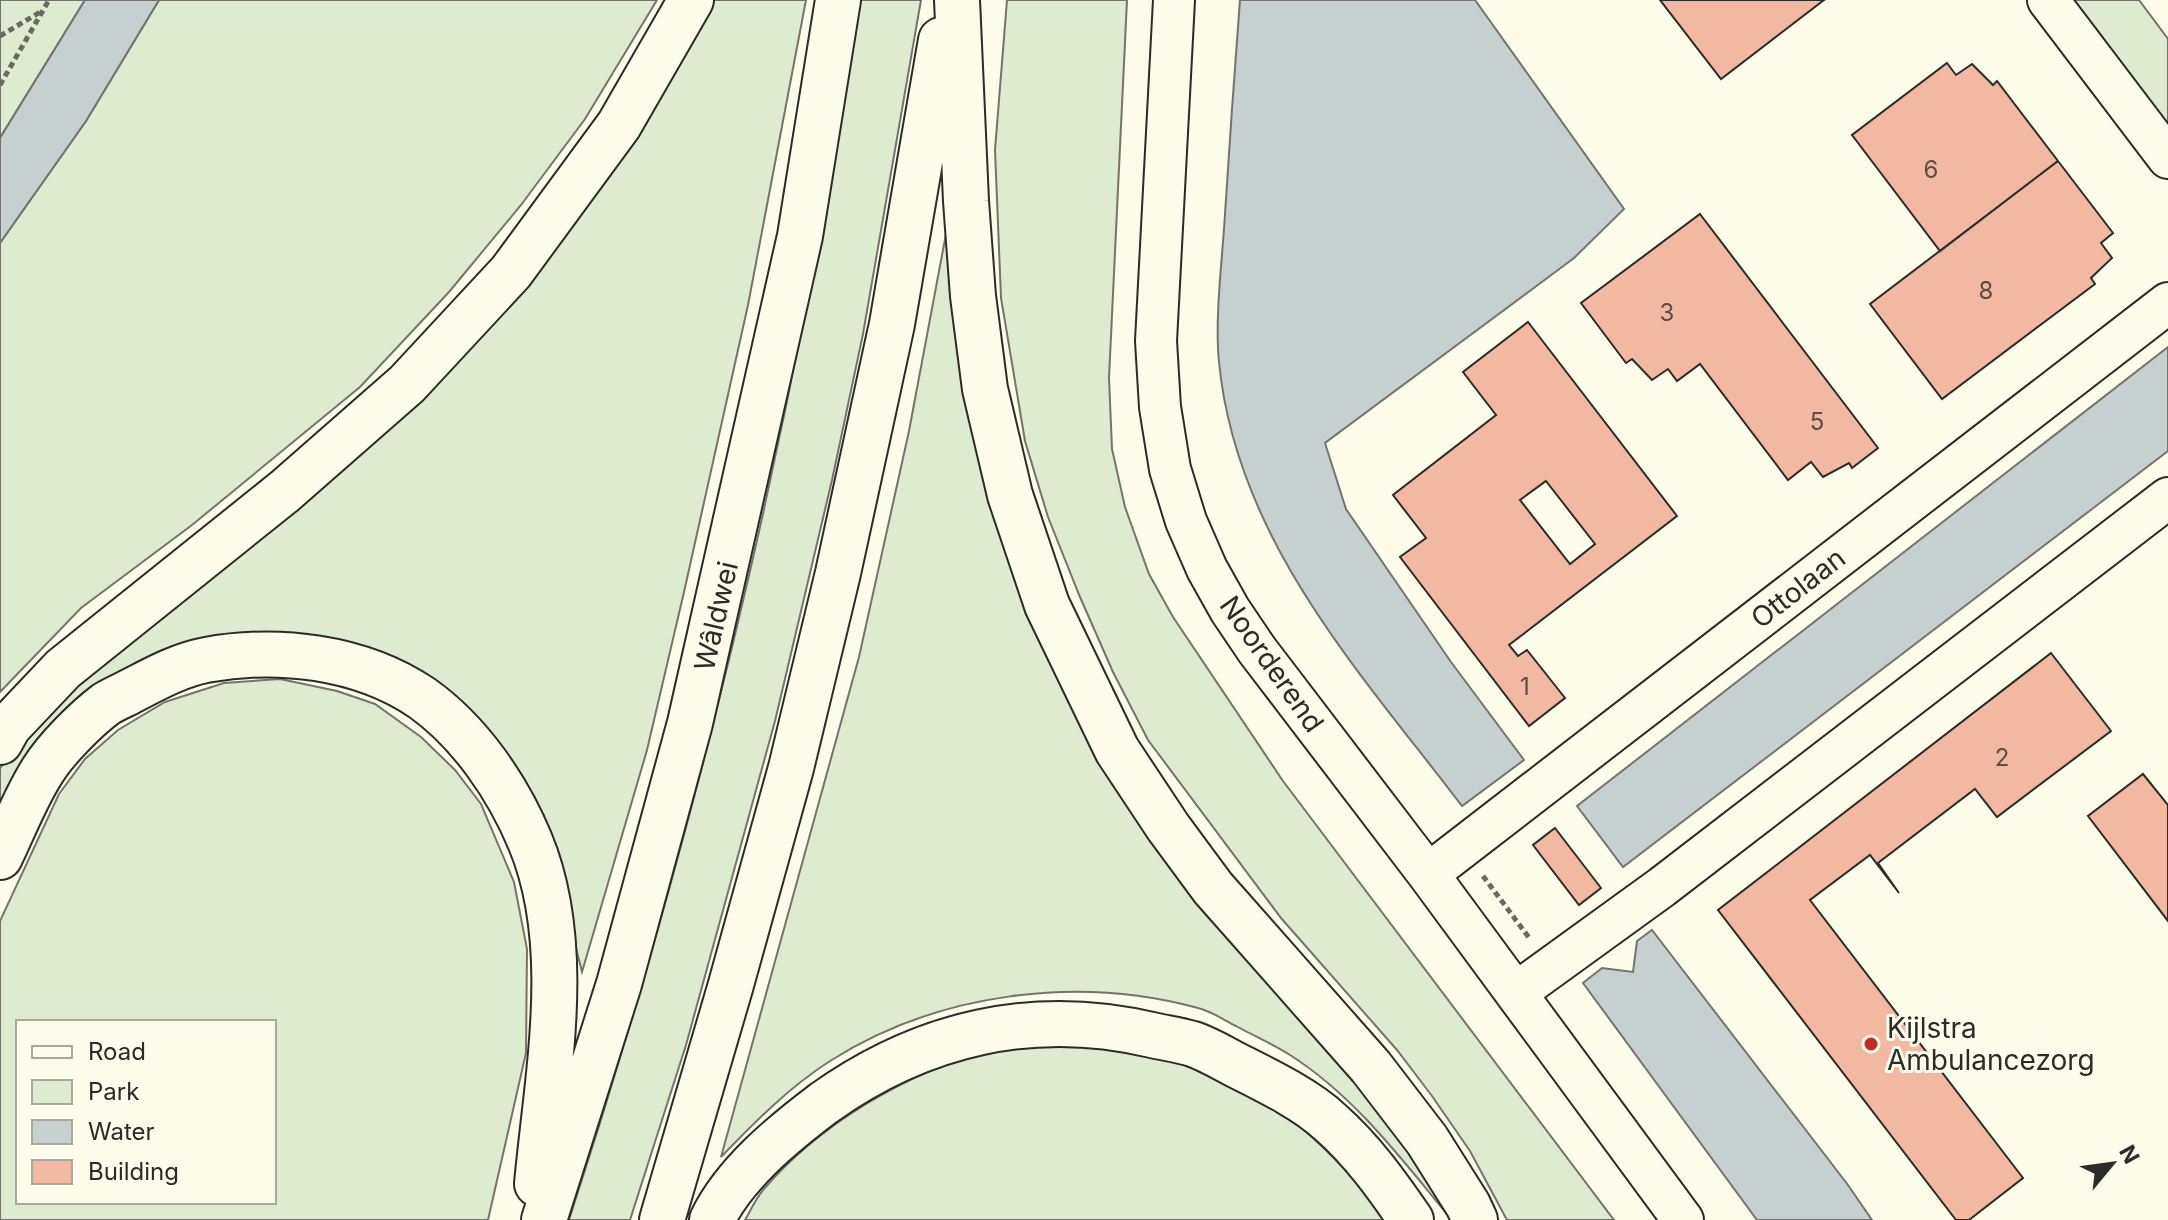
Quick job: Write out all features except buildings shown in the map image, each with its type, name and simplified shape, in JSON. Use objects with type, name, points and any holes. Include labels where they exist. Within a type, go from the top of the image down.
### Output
[{"type":"highway","points":[[0,742],[9,726],[63,669],[285,491],[407,384],[511,272],[619,125],[691,0]]},
{"type":"highway","name":"Wâldwei","points":[[544,1220],[619,984],[694,709],[800,236],[838,0]]},
{"type":"highway","points":[[662,1220],[791,768],[838,573],[892,324],[948,0]]},
{"type":"highway","points":[[957,0],[968,232],[985,389],[1010,495],[1047,605],[1117,750],[1168,827],[1213,888],[1371,1067],[1427,1140],[1475,1220]]},
{"type":"highway","points":[[0,857],[44,768],[107,704],[161,675],[203,661],[257,654],[316,658],[371,673],[421,698],[471,743],[504,789],[531,843],[546,895],[554,957],[554,1031],[534,1220]]},
{"type":"highway","points":[[712,1220],[717,1208],[751,1166],[796,1124],[847,1087],[898,1058],[964,1034],[1047,1022],[1119,1027],[1194,1044],[1265,1080],[1329,1120],[1376,1170],[1411,1220]]},
{"type":"street","name":"Noorderend","points":[[1174,0],[1156,341],[1160,407],[1170,469],[1186,521],[1207,569],[1230,610],[1517,992],[1683,1220]]},
{"type":"street","points":[[2048,0],[2168,158]]},
{"type":"street","name":"Ottolaan","points":[[1428,874],[2168,303]]},
{"type":"street","points":[[1517,992],[1662,887],[2168,498]]},
{"type":"path","points":[[0,85],[49,0]]},
{"type":"path","points":[[0,36],[42,11]]},
{"type":"path","points":[[1462,848],[1551,967]]},
{"type":"green space","points":[[0,0],[85,0],[0,138]]},
{"type":"green space","points":[[159,0],[657,0],[585,119],[521,205],[449,292],[360,387],[192,525],[81,608],[0,692],[0,243],[86,121]]},
{"type":"green space","points":[[703,0],[806,0],[748,305],[684,592],[647,750],[582,972],[564,901],[470,719],[201,646],[0,825],[0,768],[66,687],[355,449]]},
{"type":"green space","points":[[859,0],[921,0],[863,334],[775,721],[686,1045],[630,1220],[569,1220],[639,994],[731,652],[806,305]]},
{"type":"green space","points":[[1007,0],[1127,0],[1109,378],[1112,449],[1125,507],[1149,574],[1173,617],[1283,781],[1614,1220],[1507,1220],[1470,1151],[1432,1096],[1397,1050],[1281,918],[1148,740],[1113,672],[1048,517],[1025,441],[1001,298],[995,150]]},
{"type":"green space","points":[[2066,0],[2139,0],[2168,39],[2168,135]]},
{"type":"green space","points":[[955,186],[1034,596],[1417,1157],[1447,1214],[1355,1108],[1290,1055],[1203,1009],[1152,998],[1104,993],[1056,992],[1008,997],[915,1019],[830,1061],[800,1082],[721,1157],[859,657],[909,431]]},
{"type":"green space","points":[[280,679],[337,691],[375,704],[421,737],[455,770],[481,804],[514,882],[527,949],[526,1053],[488,1220],[0,1220],[0,921],[59,794],[85,759],[118,730],[165,702],[224,683]]},
{"type":"green space","points":[[1051,1044],[1133,1053],[1170,1061],[1205,1071],[1238,1086],[1270,1104],[1302,1128],[1355,1180],[1385,1220],[745,1220],[761,1193],[786,1166],[838,1122],[867,1104],[928,1072],[959,1060],[998,1049]]},
{"type":"water","points":[[85,0],[159,0],[86,121],[0,243],[0,138]]},
{"type":"water","points":[[1240,0],[1475,0],[1624,209],[1574,258],[1325,443],[1346,509],[1451,662],[1524,760],[1462,806],[1344,653],[1308,600],[1276,545],[1250,487],[1230,426],[1219,362],[1218,313]]},
{"type":"water","points":[[2168,347],[2168,451],[1623,867],[1577,806]]},
{"type":"water","points":[[1652,930],[1872,1220],[1757,1220],[1583,983],[1602,968],[1633,972],[1637,941]]},
{"type":"place","name":"Kijlstra Ambulancezorg","points":[[1871,1044]]}]
